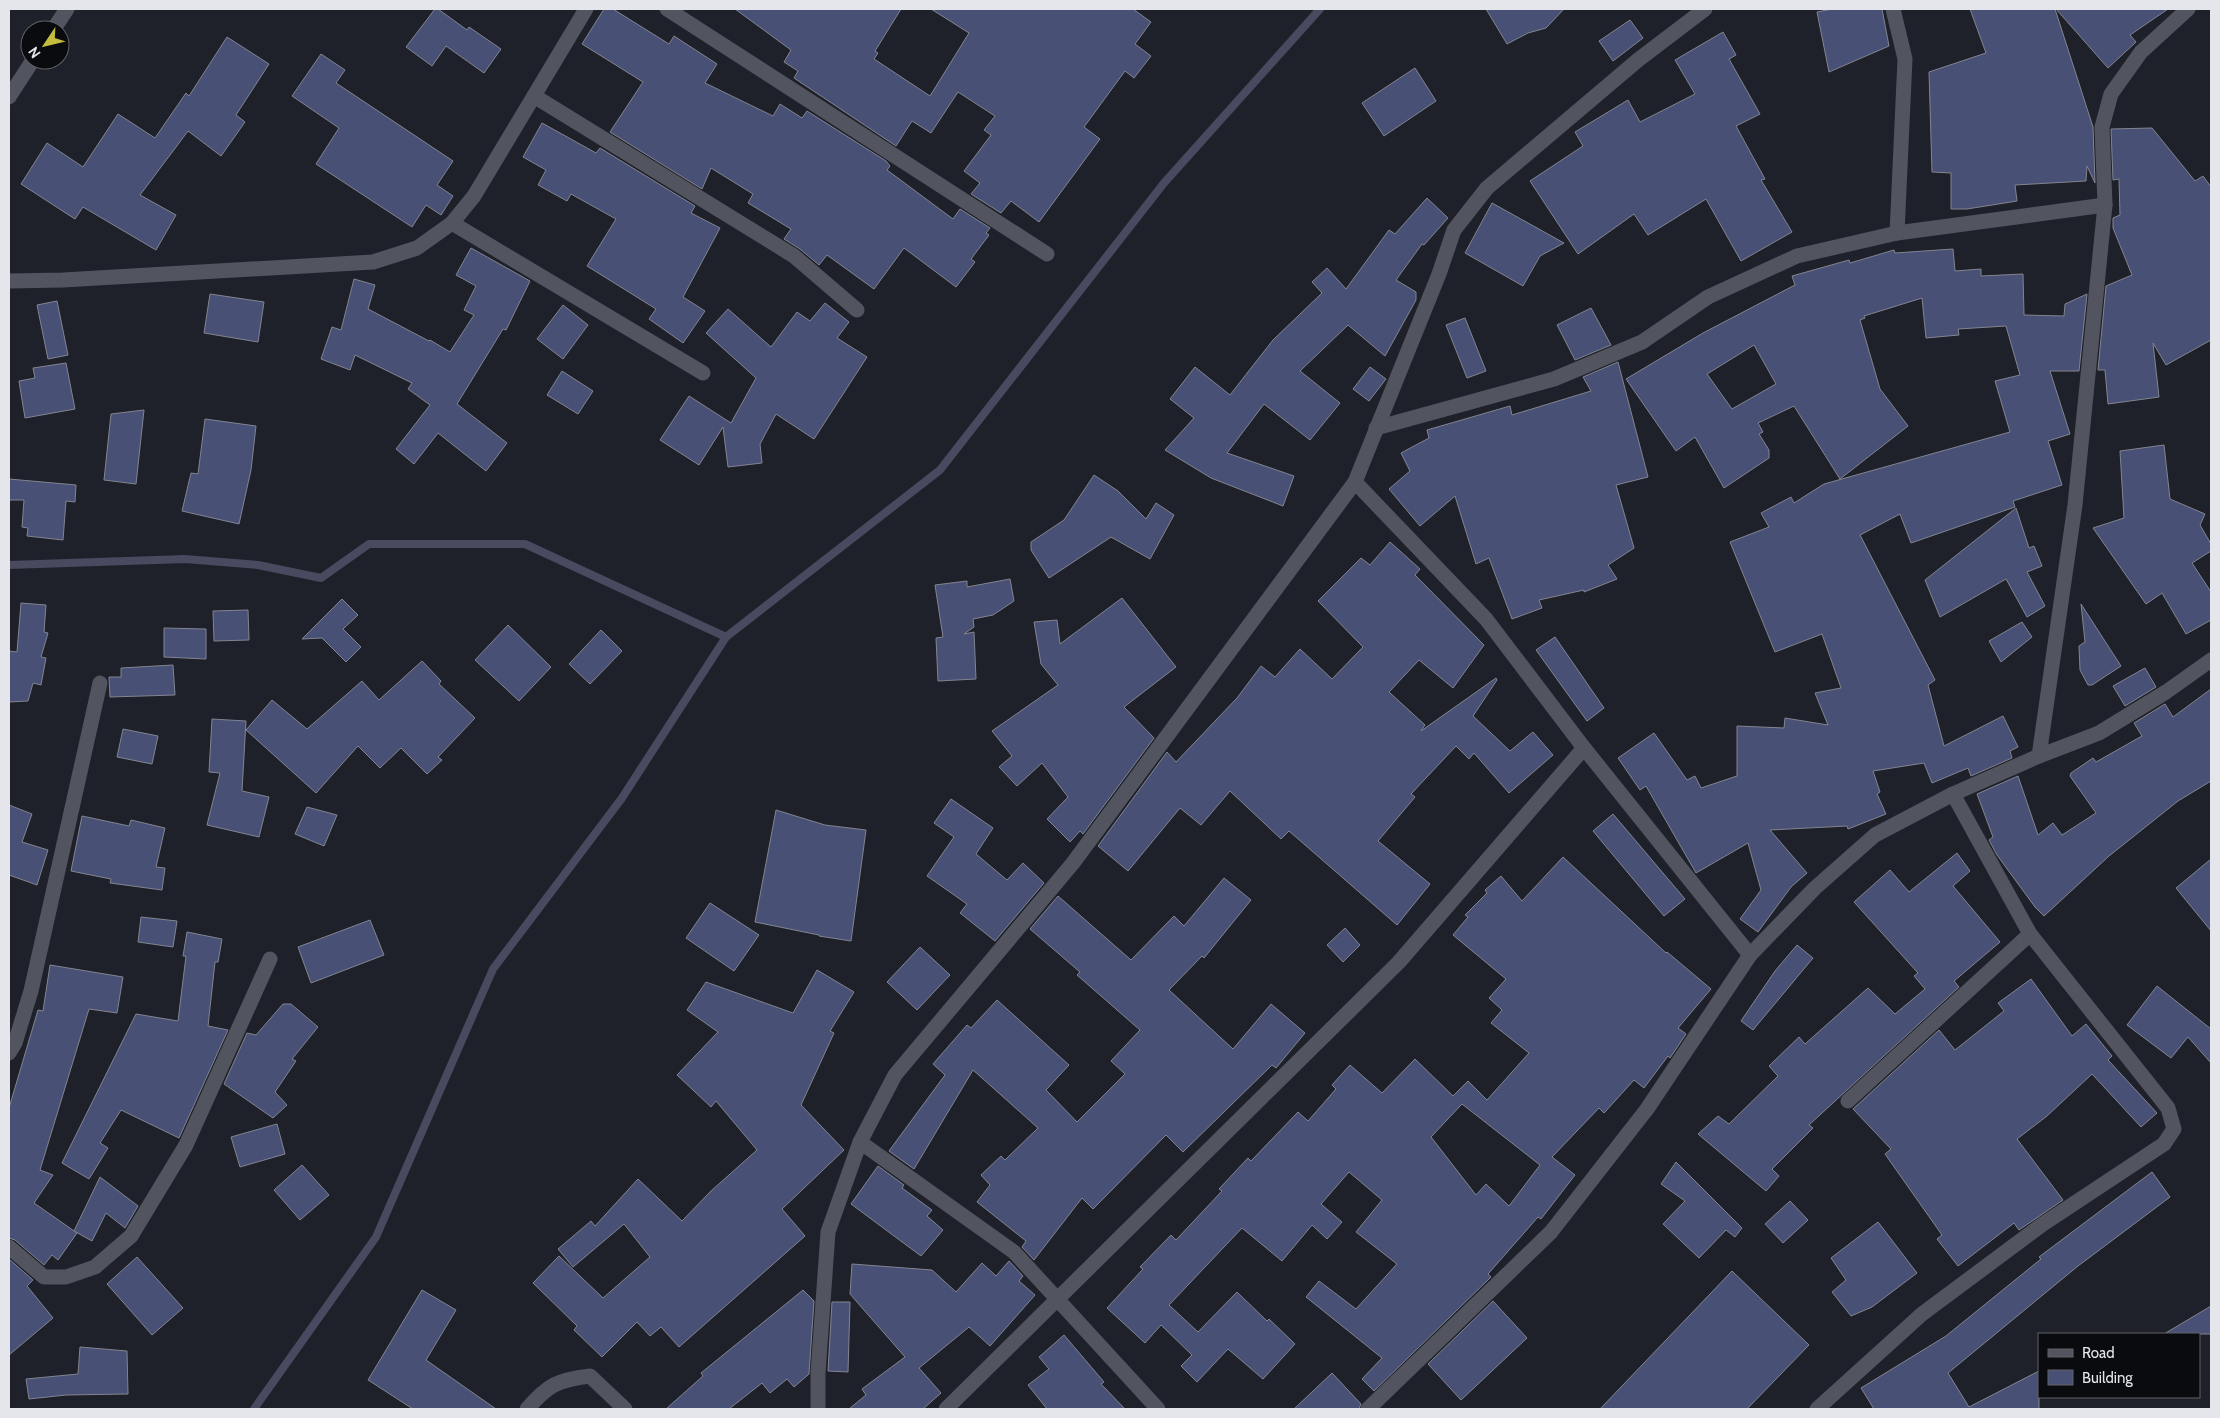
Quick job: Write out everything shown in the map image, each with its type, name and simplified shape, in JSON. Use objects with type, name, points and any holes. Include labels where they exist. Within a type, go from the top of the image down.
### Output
[{"type":"street","points":[[60,20],[67,9]]},
{"type":"street","points":[[9,281],[63,280],[373,262],[417,248],[452,223],[474,196],[586,9]]},
{"type":"street","points":[[667,9],[1047,254]]},
{"type":"street","points":[[818,1409],[818,1373],[828,1232],[860,1142],[895,1075],[1073,863],[1354,482],[1439,274],[1454,230],[1487,188],[1638,60],[1705,9]]},
{"type":"street","points":[[1894,9],[1905,59],[1898,233]]},
{"type":"street","points":[[2039,756],[2075,505],[2105,205],[2102,127],[2110,94],[2141,52],[2188,9]]},
{"type":"street","points":[[9,97],[27,70]]},
{"type":"street","points":[[534,96],[794,256],[857,310]]},
{"type":"street","points":[[1376,428],[1554,379],[1642,342],[1708,297],[1797,256],[1898,233],[2105,205]]},
{"type":"street","points":[[452,223],[703,373]]},
{"type":"street","points":[[1354,482],[1486,619],[1584,748],[1750,955]]},
{"type":"street","points":[[1368,1409],[1551,1232],[1647,1109],[1750,955],[1815,888],[1875,835],[1953,794],[2039,756],[2098,733],[2209,666]]},
{"type":"street","points":[[9,1053],[32,991],[100,683]]},
{"type":"street","points":[[946,1409],[1398,962],[1584,748]]},
{"type":"street","points":[[1817,1409],[1922,1314],[2043,1224],[2164,1144],[2174,1129],[2168,1108],[2030,934],[1953,794]]},
{"type":"street","points":[[1848,1101],[2030,934]]},
{"type":"street","points":[[9,1247],[44,1277],[66,1277],[95,1267],[131,1236],[186,1145],[270,959]]},
{"type":"street","points":[[860,1142],[1014,1252],[1158,1409]]},
{"type":"street","points":[[527,1409],[543,1390],[568,1379],[590,1376],[625,1409]]},
{"type":"building","points":[[435,9],[438,9],[467,30],[469,27],[501,49],[484,73],[446,46],[432,66],[406,47]]},
{"type":"building","points":[[604,9],[613,9],[669,44],[674,36],[717,64],[705,83],[773,116],[780,104],[802,118],[807,111],[886,161],[890,166],[887,170],[953,219],[960,209],[990,228],[986,233],[989,235],[971,259],[975,262],[956,287],[904,248],[874,289],[827,255],[819,265],[800,249],[784,239],[791,229],[748,203],[753,194],[711,168],[702,189],[610,132],[643,82],[582,44]]},
{"type":"building","points":[[735,9],[901,9],[875,51],[878,53],[874,59],[930,96],[969,33],[931,9],[1133,9],[1151,22],[1135,44],[1151,56],[1134,78],[1125,71],[1084,127],[1100,139],[1039,222],[1011,201],[1001,213],[971,194],[980,183],[964,171],[991,135],[984,130],[995,116],[958,92],[931,133],[912,121],[896,146],[794,78],[798,71],[784,62],[791,50]]},
{"type":"building","points":[[1486,9],[1564,9],[1546,28],[1528,33],[1507,44]]},
{"type":"building","points":[[1832,9],[1882,9],[1889,46],[1829,72],[1817,12]]},
{"type":"building","points":[[1970,9],[2055,9],[2093,127],[2095,183],[2087,166],[2086,181],[2015,185],[2017,201],[1967,209],[1951,209],[1951,173],[1932,172],[1929,72],[1986,53]]},
{"type":"building","points":[[2056,9],[2168,9],[2130,35],[2136,42],[2108,68]]},
{"type":"building","points":[[1630,20],[1643,38],[1613,61],[1599,41]]},
{"type":"building","points":[[1723,32],[1736,55],[1729,59],[1760,114],[1736,126],[1765,179],[1761,180],[1792,232],[1741,261],[1706,199],[1648,235],[1634,214],[1578,254],[1530,181],[1583,146],[1575,132],[1628,100],[1640,122],[1695,94],[1675,60]]},
{"type":"building","points":[[227,37],[269,64],[236,115],[245,122],[221,156],[188,131],[140,195],[176,215],[156,250],[83,207],[75,219],[21,184],[47,143],[83,167],[118,114],[155,138],[186,93],[189,96]]},
{"type":"building","points":[[321,54],[345,70],[336,83],[453,161],[437,185],[453,196],[441,215],[426,205],[412,227],[316,164],[339,128],[292,96]]},
{"type":"building","points":[[1415,68],[1436,101],[1384,136],[1362,103]]},
{"type":"building","points":[[542,123],[596,153],[600,148],[695,206],[691,213],[720,228],[683,297],[705,311],[683,343],[649,319],[656,309],[587,266],[616,219],[571,194],[567,201],[538,185],[546,170],[523,157]]},
{"type":"building","points":[[2152,128],[2195,181],[2203,176],[2211,187],[2211,340],[2166,365],[2153,343],[2159,397],[2108,404],[2105,370],[2098,370],[2106,286],[2132,275],[2113,228],[2113,218],[2120,215],[2119,179],[2113,180],[2111,129]]},
{"type":"building","points":[[1427,198],[1448,218],[1424,245],[1422,244],[1396,280],[1416,292],[1416,300],[1385,356],[1348,325],[1300,371],[1340,403],[1310,440],[1264,404],[1227,453],[1294,476],[1283,506],[1211,478],[1165,450],[1194,418],[1170,399],[1195,367],[1230,395],[1273,340],[1322,293],[1312,282],[1327,268],[1346,289],[1389,230],[1395,234]]},
{"type":"building","points":[[1492,203],[1564,243],[1540,256],[1523,286],[1465,253]]},
{"type":"building","points":[[471,248],[530,281],[506,330],[503,329],[457,404],[507,443],[486,471],[438,433],[414,464],[396,449],[430,405],[408,389],[412,383],[355,355],[350,370],[321,359],[332,327],[341,330],[354,279],[375,285],[368,309],[450,352],[474,315],[464,310],[476,286],[456,275]]},
{"type":"building","points":[[1953,249],[1955,271],[1981,269],[1981,276],[2023,274],[2024,315],[2064,316],[2065,304],[2087,294],[2079,371],[2050,371],[2070,434],[2048,441],[2062,485],[2013,501],[2015,507],[1911,543],[1900,514],[1860,535],[1935,680],[1928,685],[1944,746],[2003,716],[2018,747],[2010,751],[2012,758],[1971,776],[1968,768],[1932,783],[1924,763],[1873,771],[1880,792],[1877,794],[1886,814],[1848,829],[1847,826],[1770,830],[1807,873],[1791,887],[1758,932],[1740,919],[1761,890],[1748,843],[1696,873],[1646,786],[1640,790],[1618,758],[1654,733],[1687,780],[1695,776],[1701,788],[1737,776],[1737,726],[1784,728],[1785,718],[1828,725],[1815,693],[1841,688],[1822,634],[1775,652],[1730,542],[1769,527],[1761,513],[1791,497],[1794,503],[1824,484],[2010,432],[1995,381],[2020,375],[2006,326],[1958,329],[1959,335],[1926,338],[1922,298],[1864,316],[1865,318],[1860,320],[1880,389],[1908,426],[1840,479],[1794,406],[1758,423],[1763,432],[1759,434],[1769,450],[1769,458],[1724,488],[1695,437],[1676,451],[1626,379],[1703,333],[1795,285],[1792,276],[1849,260],[1850,263],[1894,250],[1895,253]],"holes":[[[1754,345],[1776,384],[1732,409],[1707,374]]]},
{"type":"building","points":[[210,294],[264,302],[258,342],[204,333]]},
{"type":"building","points":[[57,301],[68,355],[48,359],[37,305]]},
{"type":"building","points":[[825,303],[849,322],[837,338],[867,357],[814,439],[776,414],[760,444],[762,463],[728,467],[723,427],[699,465],[660,440],[689,396],[731,423],[756,378],[706,333],[728,309],[771,347],[797,312],[810,321]]},
{"type":"building","points":[[563,305],[588,325],[563,359],[537,339]]},
{"type":"building","points":[[1591,308],[1611,345],[1575,360],[1557,325]]},
{"type":"building","points":[[1465,318],[1486,371],[1467,378],[1446,325]]},
{"type":"building","points":[[1618,362],[1648,477],[1616,485],[1634,548],[1608,565],[1617,579],[1584,592],[1584,590],[1539,600],[1542,608],[1512,619],[1489,558],[1476,564],[1455,496],[1420,526],[1389,489],[1410,471],[1401,453],[1429,438],[1427,430],[1510,406],[1512,415],[1591,391],[1583,377]]},
{"type":"building","points":[[66,363],[75,409],[25,418],[19,381],[35,378],[33,368]]},
{"type":"building","points":[[1370,367],[1386,379],[1369,401],[1353,389]]},
{"type":"building","points":[[562,371],[593,391],[578,414],[547,395]]},
{"type":"building","points":[[144,410],[136,484],[104,480],[111,414]]},
{"type":"building","points":[[205,419],[256,426],[251,470],[239,524],[182,511],[191,473],[198,474]]},
{"type":"building","points":[[2164,445],[2170,499],[2205,514],[2200,525],[2211,544],[2211,551],[2192,563],[2211,592],[2211,620],[2186,634],[2162,593],[2146,604],[2093,528],[2124,518],[2120,451]]},
{"type":"building","points":[[1094,475],[1118,491],[1146,519],[1156,503],[1174,515],[1150,559],[1111,537],[1049,578],[1031,550],[1031,542],[1064,520]]},
{"type":"building","points":[[9,479],[76,485],[75,502],[66,501],[63,540],[27,536],[28,528],[22,527],[24,500],[9,500]]},
{"type":"building","points":[[2016,508],[2029,548],[2034,546],[2042,566],[2027,572],[2045,606],[2027,617],[2006,579],[1940,617],[1925,580]]},
{"type":"building","points":[[1390,542],[1420,569],[1415,575],[1484,645],[1453,688],[1419,660],[1389,692],[1425,725],[1421,731],[1496,678],[1497,680],[1473,716],[1510,751],[1533,732],[1553,755],[1509,793],[1474,753],[1469,759],[1456,746],[1411,794],[1415,797],[1378,841],[1430,884],[1397,925],[1289,831],[1281,839],[1230,791],[1201,825],[1180,808],[1128,871],[1098,846],[1167,752],[1176,762],[1237,698],[1261,666],[1275,677],[1300,649],[1332,679],[1363,647],[1318,601],[1361,558],[1370,565]]},
{"type":"building","points":[[1010,579],[1014,601],[993,615],[973,619],[974,627],[964,634],[974,632],[976,679],[938,681],[936,638],[943,637],[935,585],[967,581],[967,587]]},
{"type":"building","points":[[1122,598],[1176,667],[1124,707],[1154,738],[1083,834],[1080,831],[1070,842],[1047,819],[1068,797],[1042,763],[1017,786],[999,767],[1012,756],[992,731],[1058,685],[1041,664],[1034,622],[1057,620],[1060,644]]},
{"type":"building","points":[[342,599],[358,615],[343,629],[361,647],[346,662],[322,638],[302,639]]},
{"type":"building","points":[[21,603],[46,605],[44,632],[48,633],[41,657],[46,658],[41,685],[33,683],[28,701],[9,702],[9,651],[17,652]]},
{"type":"building","points":[[2081,604],[2121,666],[2092,685],[2088,685],[2080,670],[2079,646],[2085,642]]},
{"type":"building","points":[[248,610],[249,640],[214,641],[213,611]]},
{"type":"building","points":[[2022,622],[2032,637],[2001,662],[1989,641]]},
{"type":"building","points":[[508,625],[551,667],[519,701],[475,660]]},
{"type":"building","points":[[164,628],[206,629],[206,659],[164,657]]},
{"type":"building","points":[[601,630],[622,651],[590,684],[569,664]]},
{"type":"building","points":[[1555,637],[1604,708],[1587,721],[1536,650]]},
{"type":"building","points":[[422,661],[441,681],[439,684],[475,718],[438,757],[442,760],[427,774],[401,748],[380,768],[358,746],[316,793],[246,730],[272,700],[307,729],[362,681],[379,700]]},
{"type":"building","points":[[173,665],[175,695],[110,697],[109,677],[121,677],[121,668]]},
{"type":"building","points":[[2145,668],[2156,687],[2125,706],[2113,686]]},
{"type":"building","points":[[2211,689],[2211,781],[2178,801],[2109,856],[2044,916],[2035,907],[1997,855],[1989,840],[1993,837],[1977,794],[2018,776],[2038,835],[2053,823],[2062,835],[2096,813],[2070,776],[2071,773],[2093,758],[2096,762],[2142,736],[2134,723],[2165,704],[2173,717]]},
{"type":"building","points":[[212,719],[246,721],[242,791],[269,797],[259,837],[207,825],[220,773],[209,772]]},
{"type":"building","points":[[123,729],[158,736],[152,764],[117,757]]},
{"type":"building","points":[[951,799],[993,828],[976,854],[1007,880],[1023,863],[1044,883],[995,941],[960,913],[967,904],[927,876],[954,837],[934,823]]},
{"type":"building","points":[[9,805],[32,814],[22,842],[48,850],[37,885],[9,875]]},
{"type":"building","points":[[307,807],[337,815],[324,846],[295,834]]},
{"type":"building","points":[[776,810],[825,825],[866,830],[851,941],[755,922]]},
{"type":"building","points":[[1613,814],[1685,899],[1664,916],[1593,831]]},
{"type":"building","points":[[82,816],[129,826],[131,820],[165,828],[156,867],[165,868],[162,890],[110,883],[111,879],[71,871]]},
{"type":"building","points":[[1957,853],[1970,871],[1953,886],[2000,942],[1954,981],[1959,987],[1809,1125],[1813,1128],[1772,1169],[1779,1176],[1766,1191],[1698,1134],[1718,1116],[1729,1124],[1778,1076],[1769,1066],[1799,1037],[1805,1044],[1868,988],[1895,1014],[1925,989],[1914,976],[1918,973],[1854,902],[1890,870],[1909,892]]},
{"type":"building","points":[[1563,857],[1666,953],[1711,989],[1678,1028],[1686,1034],[1670,1058],[1668,1056],[1644,1088],[1634,1080],[1604,1113],[1599,1108],[1552,1157],[1575,1175],[1541,1219],[1538,1217],[1488,1274],[1491,1277],[1374,1391],[1362,1379],[1382,1358],[1306,1297],[1319,1281],[1356,1309],[1397,1264],[1356,1232],[1382,1200],[1349,1172],[1321,1204],[1342,1222],[1327,1239],[1312,1225],[1282,1261],[1242,1228],[1169,1305],[1198,1332],[1237,1292],[1267,1321],[1269,1319],[1295,1344],[1263,1379],[1228,1349],[1197,1382],[1181,1366],[1192,1355],[1161,1325],[1145,1343],[1107,1308],[1143,1269],[1140,1267],[1171,1235],[1176,1240],[1222,1191],[1219,1189],[1248,1158],[1251,1161],[1298,1112],[1308,1121],[1336,1089],[1332,1085],[1350,1065],[1382,1093],[1415,1059],[1453,1096],[1468,1081],[1487,1100],[1529,1053],[1491,1023],[1502,1010],[1489,998],[1506,979],[1453,935],[1468,917],[1465,915],[1487,893],[1485,890],[1501,876],[1522,901]],"holes":[[[1462,1104],[1540,1165],[1509,1206],[1486,1184],[1476,1195],[1431,1137]]]},
{"type":"building","points":[[2211,859],[2211,931],[2176,888]]},
{"type":"building","points":[[1224,878],[1251,900],[1204,958],[1202,956],[1169,990],[1233,1049],[1271,1004],[1305,1033],[1276,1068],[1272,1065],[1183,1152],[1166,1135],[1093,1209],[1082,1198],[1034,1260],[1022,1247],[1026,1241],[977,1202],[990,1185],[981,1175],[1001,1156],[1005,1160],[1038,1128],[973,1070],[914,1169],[889,1151],[945,1075],[933,1064],[967,1025],[971,1028],[997,1000],[1069,1065],[1046,1090],[1077,1122],[1125,1074],[1111,1061],[1140,1030],[1077,975],[1080,972],[1030,929],[1058,896],[1131,960],[1174,916],[1184,926]]},
{"type":"building","points":[[710,903],[759,935],[734,971],[686,938]]},
{"type":"building","points":[[141,917],[177,921],[173,947],[138,942]]},
{"type":"building","points":[[370,920],[384,955],[311,983],[298,947]]},
{"type":"building","points":[[1345,928],[1360,945],[1343,962],[1327,945]]},
{"type":"building","points":[[187,932],[222,939],[218,962],[215,962],[208,1026],[228,1030],[179,1138],[121,1110],[100,1143],[108,1148],[89,1179],[62,1163],[136,1014],[178,1021],[186,956],[183,956]]},
{"type":"building","points":[[1797,945],[1813,958],[1753,1030],[1741,1021],[1775,971]]},
{"type":"building","points":[[920,947],[950,975],[917,1010],[887,982]]},
{"type":"building","points":[[50,965],[123,977],[117,1013],[89,1009],[40,1170],[53,1175],[34,1203],[77,1233],[58,1260],[52,1255],[44,1265],[15,1240],[9,1238],[9,1108],[38,1010],[43,1011]]},
{"type":"building","points":[[817,970],[854,992],[830,1031],[834,1033],[801,1105],[844,1150],[782,1209],[805,1236],[679,1347],[661,1327],[650,1336],[637,1322],[602,1357],[574,1330],[577,1326],[533,1283],[559,1256],[603,1298],[650,1257],[624,1224],[573,1267],[558,1249],[591,1221],[595,1226],[638,1179],[682,1221],[711,1191],[757,1150],[716,1101],[711,1107],[677,1075],[718,1032],[687,1010],[706,982],[793,1013]]},
{"type":"building","points":[[2031,979],[2072,1036],[2086,1024],[2112,1056],[2108,1060],[2157,1113],[2141,1127],[2092,1074],[2047,1116],[2017,1139],[2063,1200],[2019,1230],[2014,1223],[1958,1266],[1937,1239],[1942,1235],[1885,1154],[1891,1149],[1853,1109],[1939,1030],[1955,1050],[2004,1011],[1998,1003]]},
{"type":"building","points":[[2157,986],[2211,1029],[2211,1063],[2188,1037],[2171,1058],[2127,1025]]},
{"type":"building","points":[[283,1004],[291,1004],[318,1027],[292,1059],[296,1061],[275,1092],[287,1105],[273,1118],[224,1084],[247,1033],[256,1035]]},
{"type":"building","points":[[277,1124],[285,1154],[240,1167],[231,1137]]},
{"type":"building","points":[[1676,1162],[1742,1228],[1735,1237],[1726,1230],[1699,1258],[1663,1224],[1685,1201],[1661,1184]]},
{"type":"building","points":[[302,1165],[329,1195],[300,1220],[274,1190]]},
{"type":"building","points":[[878,1166],[904,1185],[902,1188],[932,1210],[927,1216],[943,1230],[921,1256],[851,1204]]},
{"type":"building","points":[[2152,1172],[2170,1197],[2078,1266],[1948,1373],[1969,1407],[2038,1372],[2039,1409],[1874,1409],[1861,1388],[1946,1336],[2041,1259],[2039,1257]]},
{"type":"building","points":[[100,1177],[138,1206],[125,1228],[106,1213],[92,1241],[74,1231]]},
{"type":"building","points":[[1790,1201],[1808,1220],[1783,1243],[1765,1224]]},
{"type":"building","points":[[1878,1222],[1917,1273],[1872,1307],[1851,1316],[1832,1292],[1846,1280],[1831,1258]]},
{"type":"building","points":[[137,1257],[183,1308],[152,1335],[107,1284]]},
{"type":"building","points":[[9,1259],[33,1280],[27,1286],[53,1318],[9,1355]]},
{"type":"building","points":[[1009,1261],[1023,1276],[1019,1281],[1035,1295],[990,1346],[969,1327],[919,1368],[941,1393],[923,1409],[849,1409],[866,1395],[862,1389],[905,1357],[850,1294],[852,1264],[932,1270],[956,1292],[982,1263],[996,1276]]},
{"type":"building","points":[[1732,1271],[1809,1345],[1747,1409],[1600,1409]]},
{"type":"building","points":[[422,1290],[456,1310],[426,1360],[496,1409],[413,1409],[368,1380]]},
{"type":"building","points":[[803,1290],[814,1301],[809,1374],[794,1387],[787,1379],[770,1393],[762,1383],[729,1409],[666,1409],[703,1376],[701,1373]]},
{"type":"building","points":[[1493,1301],[1527,1338],[1461,1400],[1428,1364]]},
{"type":"building","points":[[832,1302],[850,1302],[848,1372],[828,1371]]},
{"type":"building","points":[[2211,1306],[2211,1334],[2166,1333]]},
{"type":"building","points":[[1064,1335],[1104,1382],[1101,1384],[1125,1409],[1047,1409],[1028,1385],[1049,1369],[1039,1357]]},
{"type":"building","points":[[80,1347],[127,1351],[128,1394],[66,1395],[29,1399],[26,1379],[78,1374]]},
{"type":"building","points":[[1332,1373],[1361,1404],[1359,1409],[1294,1409]]},
{"type":"waterway","points":[[254,1409],[376,1237],[493,969],[622,798],[726,637],[940,470],[1164,183],[1320,9]]},
{"type":"waterway","points":[[9,565],[185,559],[258,565],[321,578],[369,544],[525,544],[726,637]]}]
